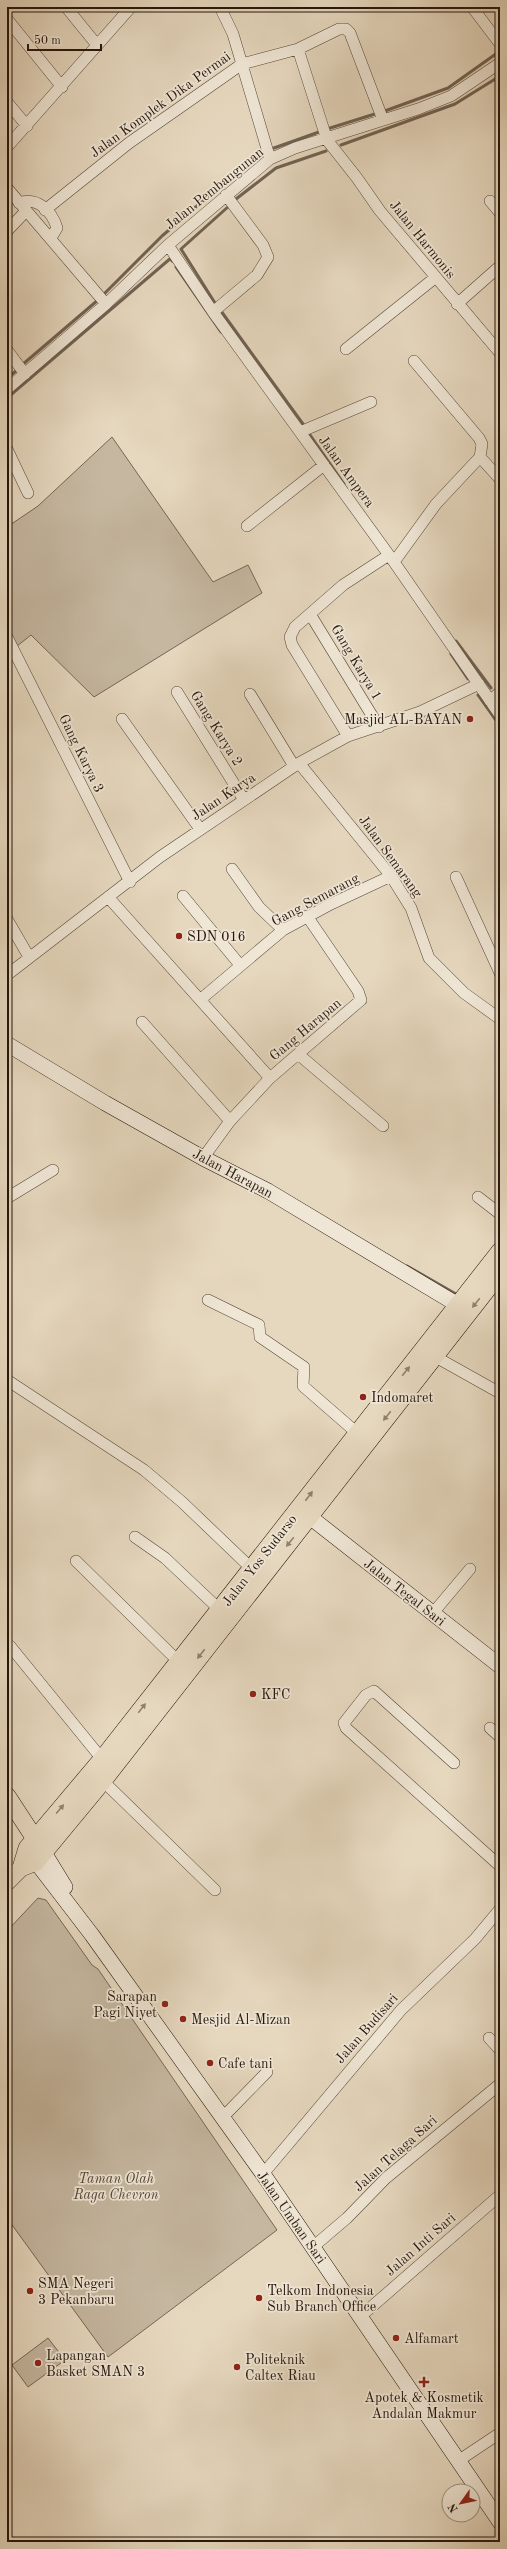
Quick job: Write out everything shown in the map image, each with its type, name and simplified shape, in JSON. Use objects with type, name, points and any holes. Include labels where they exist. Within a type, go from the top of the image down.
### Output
[{"type":"main road","name":"Jalan Harapan","points":[[9,1047],[58,1076],[268,1191],[458,1305]]},
{"type":"main road","name":"Jalan Yos Sudarso","points":[[7,1882],[103,1781],[213,1629],[220,1610],[500,1251]]},
{"type":"main road","name":"Jalan Yos Sudarso","points":[[32,1854],[102,1759],[179,1662],[213,1629],[310,1517],[434,1356],[499,1277]]},
{"type":"main road","name":"Jalan Tegal Sari","points":[[310,1517],[500,1666]]},
{"type":"main road","points":[[7,1796],[32,1854]]},
{"type":"main road","points":[[7,1814],[32,1854]]},
{"type":"main road","name":"Jalan Umban Sari","points":[[32,1854],[83,1914],[92,1935],[263,2174],[361,2316],[418,2405],[500,2522]]},
{"type":"street","points":[[66,7],[97,45]]},
{"type":"street","points":[[7,147],[62,87],[131,7]]},
{"type":"street","points":[[220,7],[233,34],[270,159]]},
{"type":"street","points":[[472,7],[500,44]]},
{"type":"street","points":[[7,19],[62,87]]},
{"type":"street","name":"Jalan Komplek Dika Permai","points":[[45,210],[129,143],[242,64],[298,49],[339,29],[346,29],[350,33],[383,120]]},
{"type":"street","points":[[298,49],[327,140]]},
{"type":"street","name":"Jalan Pembangunan","points":[[7,389],[106,304],[168,245],[270,159],[295,148],[327,140],[451,96],[500,63]]},
{"type":"street","points":[[7,102],[27,126]]},
{"type":"street","name":"Jalan Harmonis","points":[[327,140],[357,178],[380,211],[457,304],[500,353]]},
{"type":"street","points":[[7,188],[106,304]]},
{"type":"street","points":[[213,312],[257,275],[268,257],[263,244],[226,195]]},
{"type":"street","points":[[7,230],[23,207],[31,199],[36,200],[54,220],[57,228],[51,238]]},
{"type":"street","points":[[490,201],[500,213]]},
{"type":"street","name":"Jalan Ampera","points":[[168,245],[213,312],[392,558],[500,715]]},
{"type":"street","points":[[457,304],[500,266]]},
{"type":"street","points":[[346,349],[436,277]]},
{"type":"street","points":[[7,350],[25,374]]},
{"type":"street","points":[[348,736],[292,645],[290,637],[292,631],[343,585],[392,558],[436,504],[480,457],[482,444],[479,438],[414,361]]},
{"type":"street","points":[[300,432],[371,402]]},
{"type":"street","points":[[7,449],[28,493]]},
{"type":"street","points":[[480,457],[500,479]]},
{"type":"street","points":[[247,526],[324,465]]},
{"type":"street","name":"Gang Karya 1","points":[[310,614],[379,726]]},
{"type":"street","name":"Gang Karya 3","points":[[7,637],[130,882]]},
{"type":"street","name":"Jalan Karya","points":[[7,975],[108,897],[130,882],[160,857],[297,765],[348,736],[420,712],[479,684]]},
{"type":"street","name":"Gang Karya 2","points":[[177,692],[244,800]]},
{"type":"street","points":[[490,700],[500,692]]},
{"type":"street","name":"Jalan Semarang","points":[[250,694],[297,765],[391,876],[411,908],[429,958],[464,992],[500,1018]]},
{"type":"street","points":[[122,719],[200,829]]},
{"type":"street","points":[[232,869],[259,907],[283,930]]},
{"type":"street","name":"Gang Semarang","points":[[201,999],[283,930],[307,916],[391,876]]},
{"type":"street","points":[[456,877],[500,973]]},
{"type":"street","points":[[183,896],[240,965]]},
{"type":"street","points":[[108,897],[201,999],[270,1078]]},
{"type":"street","name":"Gang Harapan","points":[[204,1157],[230,1121],[270,1078],[361,1000],[358,991],[307,916]]},
{"type":"street","points":[[7,919],[29,957]]},
{"type":"street","points":[[142,1022],[230,1121]]},
{"type":"street","points":[[298,1054],[383,1126]]},
{"type":"street","points":[[7,1198],[53,1170]]},
{"type":"street","points":[[478,1197],[500,1214]]},
{"type":"street","points":[[208,1300],[259,1325],[260,1337],[304,1367],[303,1386],[357,1433]]},
{"type":"street","points":[[434,1356],[500,1393]]},
{"type":"street","points":[[7,1380],[144,1470],[182,1502],[252,1569]]},
{"type":"street","points":[[135,1537],[165,1558],[220,1610]]},
{"type":"street","points":[[76,1561],[179,1662]]},
{"type":"street","points":[[433,1613],[470,1569]]},
{"type":"street","points":[[10,1646],[102,1759]]},
{"type":"street","points":[[454,1763],[374,1691],[366,1695],[344,1723],[346,1728],[500,1866]]},
{"type":"street","points":[[490,1728],[500,1738]]},
{"type":"street","points":[[103,1781],[215,1890]]},
{"type":"street","name":"Jalan Budisari","points":[[263,2174],[401,2010],[475,1939],[500,1909]]},
{"type":"street","points":[[489,2038],[500,2050]]},
{"type":"street","points":[[222,2118],[267,2072]]},
{"type":"street","name":"Jalan Telaga Sari","points":[[313,2247],[346,2218],[386,2178],[500,2084]]},
{"type":"street","name":"Jalan Inti Sari","points":[[361,2316],[500,2195]]},
{"type":"street","points":[[458,2461],[500,2433]]},
{"type":"green space","points":[[112,437],[213,582],[248,565],[262,593],[94,697],[31,635],[7,654],[7,527],[38,506]]},
{"type":"green space","name":"Taman Olah Raga Chevron","points":[[38,1898],[46,1900],[92,1965],[98,1969],[277,2230],[108,2357],[7,2218],[7,1931]]},
{"type":"green space","name":"Lapangan Basket SMAN 3","points":[[48,2338],[65,2360],[28,2387],[12,2365]]},
{"type":"waterway","points":[[382,112],[448,88],[500,51]]},
{"type":"waterway","points":[[341,145],[455,104],[500,76]]},
{"type":"waterway","points":[[327,129],[378,113]]},
{"type":"waterway","points":[[274,148],[319,132]]},
{"type":"waterway","points":[[236,199],[276,168],[326,151]]},
{"type":"waterway","points":[[105,293],[162,236],[219,187],[263,154]]},
{"type":"waterway","points":[[215,303],[181,249],[229,206]]},
{"type":"waterway","points":[[7,398],[171,258],[172,261]]},
{"type":"waterway","points":[[176,267],[221,332]]},
{"type":"waterway","points":[[22,365],[98,300]]},
{"type":"waterway","points":[[221,311],[303,424]]},
{"type":"waterway","points":[[7,378],[16,371]]},
{"type":"waterway","points":[[308,432],[344,484]]},
{"type":"waterway","points":[[456,641],[491,688]]},
{"type":"waterway","points":[[451,654],[468,679]]},
{"type":"waterway","points":[[478,695],[500,726]]},
{"type":"waterway","points":[[407,1266],[456,1294]]},
{"type":"place","name":"Masjid AL-BAYAN","points":[[470,719]]},
{"type":"place","name":"SDN 016","points":[[179,936]]},
{"type":"place","name":"Indomaret","points":[[363,1397]]},
{"type":"place","name":"KFC","points":[[253,1694]]},
{"type":"place","name":"Sarapan Pagi Niyet","points":[[165,2004]]},
{"type":"place","name":"Mesjid Al-Mizan","points":[[183,2019]]},
{"type":"place","name":"Cafe tani","points":[[210,2063]]},
{"type":"place","name":"SMA Negeri 3 Pekanbaru","points":[[30,2291]]},
{"type":"place","name":"Telkom Indonesia Sub Branch Office","points":[[259,2298]]},
{"type":"place","name":"Alfamart","points":[[396,2338]]},
{"type":"place","name":"Lapangan Basket SMAN 3","points":[[38,2363]]},
{"type":"place","name":"Politeknik Caltex Riau","points":[[237,2367]]},
{"type":"place","name":"Apotek & Kosmetik Andalan Makmur","points":[[424,2382]]}]
